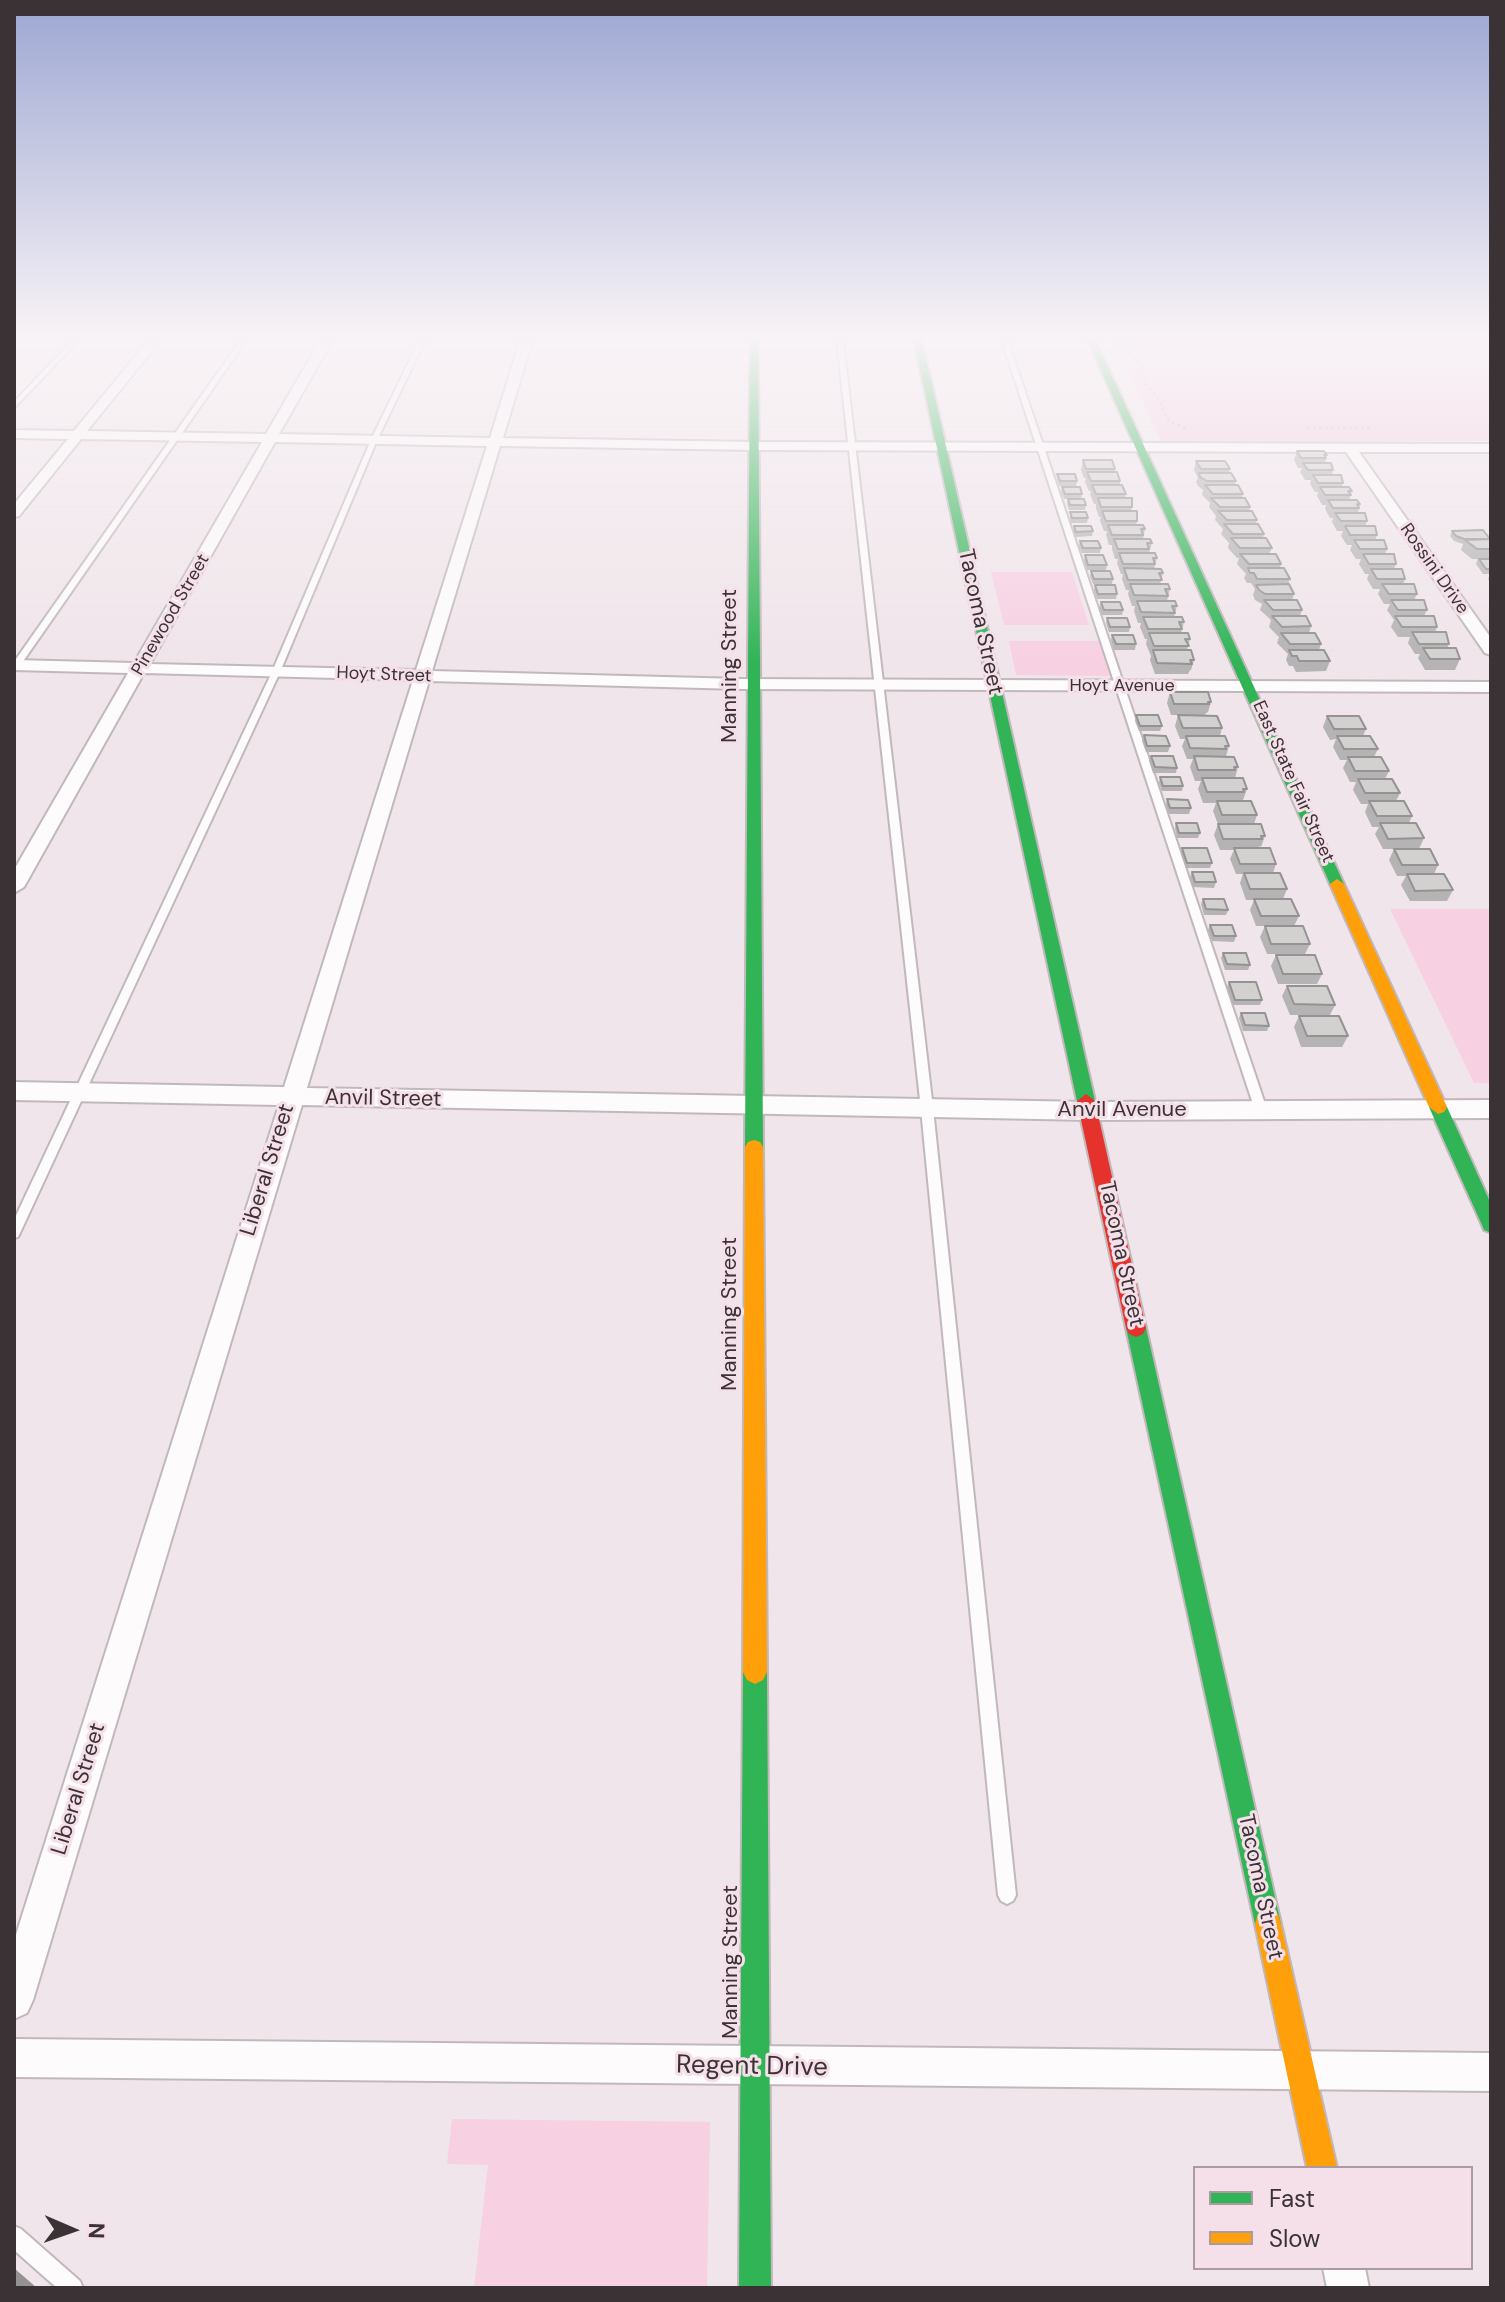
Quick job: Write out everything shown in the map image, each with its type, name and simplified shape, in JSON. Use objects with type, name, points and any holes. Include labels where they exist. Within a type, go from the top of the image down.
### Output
[{"type":"street","points":[[14,513],[67,448]]},
{"type":"street","name":"Pinewood Street","points":[[14,887],[268,448]]},
{"type":"street","name":"Liberal Street","points":[[14,2000],[493,448]]},
{"type":"street","name":"Manning Street","points":[[754,448],[755,2288]]},
{"type":"street","name":"Tacoma Street","points":[[942,448],[1322,2166]]},
{"type":"street","name":"East State Fair Street","points":[[1141,448],[1491,1225]]},
{"type":"street","name":"Rossini Drive","points":[[1350,448],[1491,650]]},
{"type":"street","name":"Hoyt Street","points":[[15,666],[754,684]]},
{"type":"street","name":"Hoyt Avenue","points":[[754,684],[1491,687]]},
{"type":"street","name":"Anvil Street","points":[[14,1091],[753,1106]]},
{"type":"street","name":"Anvil Avenue","points":[[753,1106],[1090,1111],[1491,1109]]},
{"type":"street","name":"Regent Drive","points":[[14,2058],[1491,2072]]},
{"type":"lane","points":[[15,666],[170,448]]},
{"type":"lane","points":[[14,1233],[276,672],[370,448]]},
{"type":"lane","points":[[852,448],[927,1109],[1007,1895]]},
{"type":"lane","points":[[1041,448],[1261,1110]]},
{"type":"lane","points":[[14,2236],[73,2288]]},
{"type":"shaded area","points":[[991,572],[1072,572],[1089,625],[1004,625]]},
{"type":"shaded area","points":[[1009,641],[1100,641],[1110,676],[1016,675]]},
{"type":"shaded area","points":[[1390,909],[1491,909],[1491,1083],[1474,1083]]},
{"type":"shaded area","points":[[452,2119],[710,2122],[707,2288],[474,2288],[488,2165],[447,2164]]},
{"type":"building","points":[[1297,451],[1324,451],[1327,455],[1324,455],[1326,458],[1301,458]]},
{"type":"building","points":[[1083,460],[1112,460],[1115,469],[1086,469]]},
{"type":"building","points":[[1196,461],[1225,461],[1230,469],[1201,469]]},
{"type":"building","points":[[1303,463],[1331,463],[1333,470],[1308,470]]},
{"type":"building","points":[[1087,472],[1117,472],[1120,481],[1091,481]]},
{"type":"building","points":[[1199,473],[1231,473],[1236,481],[1207,481]]},
{"type":"building","points":[[1057,474],[1075,474],[1077,481],[1060,481]]},
{"type":"building","points":[[1313,475],[1341,475],[1343,483],[1318,483]]},
{"type":"building","points":[[1092,485],[1122,485],[1126,494],[1096,494]]},
{"type":"building","points":[[1205,485],[1238,485],[1243,494],[1213,494]]},
{"type":"building","points":[[1062,487],[1080,487],[1082,494],[1065,494]]},
{"type":"building","points":[[1320,487],[1349,487],[1352,491],[1348,491],[1351,495],[1325,495]]},
{"type":"building","points":[[1098,498],[1132,498],[1132,507],[1101,507]]},
{"type":"building","points":[[1211,498],[1245,498],[1250,507],[1220,507]]},
{"type":"building","points":[[1068,499],[1084,499],[1086,505],[1070,505]]},
{"type":"building","points":[[1328,500],[1357,500],[1360,504],[1357,504],[1359,508],[1333,508]]},
{"type":"building","points":[[1102,511],[1137,511],[1137,521],[1106,521]]},
{"type":"building","points":[[1218,511],[1252,511],[1257,520],[1227,520]]},
{"type":"building","points":[[1070,512],[1086,512],[1088,518],[1072,518]]},
{"type":"building","points":[[1335,513],[1365,513],[1367,521],[1341,521]]},
{"type":"building","points":[[1224,524],[1258,524],[1264,534],[1233,534]]},
{"type":"building","points":[[1108,525],[1143,525],[1145,529],[1141,529],[1143,535],[1112,535]]},
{"type":"building","points":[[1074,526],[1091,526],[1093,531],[1076,532]]},
{"type":"building","points":[[1345,526],[1375,526],[1377,535],[1350,535]]},
{"type":"building","points":[[1483,530],[1490,539],[1464,539],[1452,531]]},
{"type":"building","points":[[1231,538],[1266,538],[1272,548],[1240,548]]},
{"type":"building","points":[[1114,539],[1150,539],[1152,543],[1147,543],[1149,549],[1118,549]]},
{"type":"building","points":[[1491,539],[1491,549],[1477,549],[1465,540]]},
{"type":"building","points":[[1354,540],[1384,540],[1387,549],[1360,549]]},
{"type":"building","points":[[1080,541],[1098,541],[1101,548],[1083,548]]},
{"type":"building","points":[[1119,553],[1155,553],[1157,558],[1153,558],[1155,564],[1123,564]]},
{"type":"building","points":[[1240,554],[1276,554],[1281,564],[1249,564]]},
{"type":"building","points":[[1363,554],[1394,554],[1396,564],[1369,564]]},
{"type":"building","points":[[1085,555],[1103,555],[1107,565],[1088,565]]},
{"type":"building","points":[[1479,559],[1491,559],[1491,569],[1486,569]]},
{"type":"building","points":[[1124,568],[1161,569],[1162,580],[1128,580]]},
{"type":"building","points":[[1248,568],[1284,568],[1290,579],[1257,579]]},
{"type":"building","points":[[1371,569],[1402,569],[1405,579],[1377,579]]},
{"type":"building","points":[[1091,571],[1110,571],[1113,579],[1094,579]]},
{"type":"building","points":[[1130,584],[1168,584],[1170,589],[1165,589],[1168,596],[1134,595]]},
{"type":"building","points":[[1289,584],[1294,594],[1265,594],[1256,585]]},
{"type":"building","points":[[1382,584],[1414,584],[1417,594],[1389,594]]},
{"type":"building","points":[[1095,585],[1115,585],[1117,594],[1098,594]]},
{"type":"building","points":[[1264,600],[1297,600],[1302,610],[1273,610]]},
{"type":"building","points":[[1391,600],[1424,600],[1427,610],[1398,610]]},
{"type":"building","points":[[1137,601],[1175,601],[1177,606],[1172,606],[1175,613],[1141,612]]},
{"type":"building","points":[[1101,602],[1120,602],[1123,610],[1104,610]]},
{"type":"building","points":[[1272,616],[1306,616],[1311,626],[1282,627]]},
{"type":"building","points":[[1395,616],[1434,616],[1437,627],[1402,627]]},
{"type":"building","points":[[1143,617],[1182,617],[1184,622],[1179,622],[1182,629],[1148,629]]},
{"type":"building","points":[[1107,618],[1127,618],[1130,627],[1110,627]]},
{"type":"building","points":[[1412,632],[1446,632],[1449,644],[1419,644]]},
{"type":"building","points":[[1149,633],[1188,633],[1190,639],[1185,639],[1189,646],[1154,646]]},
{"type":"building","points":[[1281,633],[1315,633],[1321,644],[1290,644]]},
{"type":"building","points":[[1112,635],[1133,635],[1136,644],[1116,644]]},
{"type":"building","points":[[1423,648],[1456,648],[1460,659],[1430,659]]},
{"type":"building","points":[[1153,650],[1191,650],[1194,660],[1190,660],[1192,664],[1157,663]]},
{"type":"building","points":[[1289,650],[1324,650],[1330,661],[1299,661]]},
{"type":"building","points":[[1170,692],[1208,692],[1211,702],[1174,704]]},
{"type":"building","points":[[1136,715],[1158,715],[1162,726],[1140,726]]},
{"type":"building","points":[[1178,715],[1217,716],[1222,728],[1183,728]]},
{"type":"building","points":[[1327,716],[1359,716],[1366,729],[1334,729]]},
{"type":"building","points":[[1144,735],[1166,736],[1170,746],[1147,746]]},
{"type":"building","points":[[1186,736],[1225,736],[1229,746],[1225,746],[1226,749],[1190,748]]},
{"type":"building","points":[[1337,736],[1370,736],[1378,749],[1344,749]]},
{"type":"building","points":[[1151,756],[1173,756],[1177,768],[1155,767]]},
{"type":"building","points":[[1194,756],[1234,757],[1238,767],[1234,767],[1235,770],[1198,770]]},
{"type":"building","points":[[1348,757],[1381,757],[1389,771],[1355,771]]},
{"type":"building","points":[[1160,777],[1180,777],[1183,786],[1163,786]]},
{"type":"building","points":[[1202,778],[1243,778],[1247,789],[1243,789],[1244,792],[1207,792]]},
{"type":"building","points":[[1358,779],[1392,779],[1400,793],[1365,793]]},
{"type":"building","points":[[1167,799],[1188,800],[1191,808],[1170,808]]},
{"type":"building","points":[[1217,801],[1251,801],[1257,815],[1222,815]]},
{"type":"building","points":[[1369,801],[1404,801],[1412,816],[1377,816]]},
{"type":"building","points":[[1176,823],[1197,823],[1200,833],[1179,833]]},
{"type":"building","points":[[1380,823],[1416,823],[1424,838],[1388,839]]},
{"type":"building","points":[[1218,824],[1261,824],[1265,836],[1261,836],[1262,839],[1223,839]]},
{"type":"building","points":[[1182,848],[1207,848],[1212,863],[1187,863]]},
{"type":"building","points":[[1234,848],[1270,848],[1276,864],[1240,864]]},
{"type":"building","points":[[1394,849],[1430,849],[1438,865],[1402,865]]},
{"type":"building","points":[[1192,872],[1213,872],[1216,882],[1195,882]]},
{"type":"building","points":[[1244,873],[1280,873],[1287,889],[1250,889]]},
{"type":"building","points":[[1407,874],[1444,874],[1453,890],[1415,891]]},
{"type":"building","points":[[1203,899],[1224,899],[1228,910],[1206,909]]},
{"type":"building","points":[[1254,899],[1291,899],[1299,916],[1261,916]]},
{"type":"building","points":[[1210,925],[1232,925],[1236,936],[1214,936]]},
{"type":"building","points":[[1265,926],[1303,926],[1310,944],[1271,944]]},
{"type":"building","points":[[1223,953],[1246,953],[1250,965],[1227,964]]},
{"type":"building","points":[[1276,955],[1315,955],[1322,974],[1283,974]]},
{"type":"building","points":[[1229,982],[1256,982],[1262,1000],[1235,1000]]},
{"type":"building","points":[[1287,986],[1327,986],[1335,1005],[1294,1004]]},
{"type":"building","points":[[1241,1013],[1265,1013],[1269,1026],[1245,1025]]},
{"type":"building","points":[[1299,1016],[1339,1016],[1348,1036],[1307,1036]]},
{"type":"traffic: fast","points":[[754,448],[754,1147]]},
{"type":"traffic: fast","points":[[942,448],[1086,1101]]},
{"type":"traffic: fast","points":[[1140,448],[1337,884]]},
{"type":"traffic: fast","points":[[1438,1107],[1491,1225]]},
{"type":"traffic: fast","points":[[1136,1328],[1268,1924]]},
{"type":"traffic: fast","points":[[755,1672],[755,2288]]},
{"type":"traffic: slow","points":[[1337,884],[1438,1107]]},
{"type":"traffic: slow","points":[[754,1147],[755,1672]]},
{"type":"traffic: slow","points":[[1268,1924],[1322,2166]]},
{"type":"traffic: jam","points":[[1086,1101],[1136,1328]]}]
